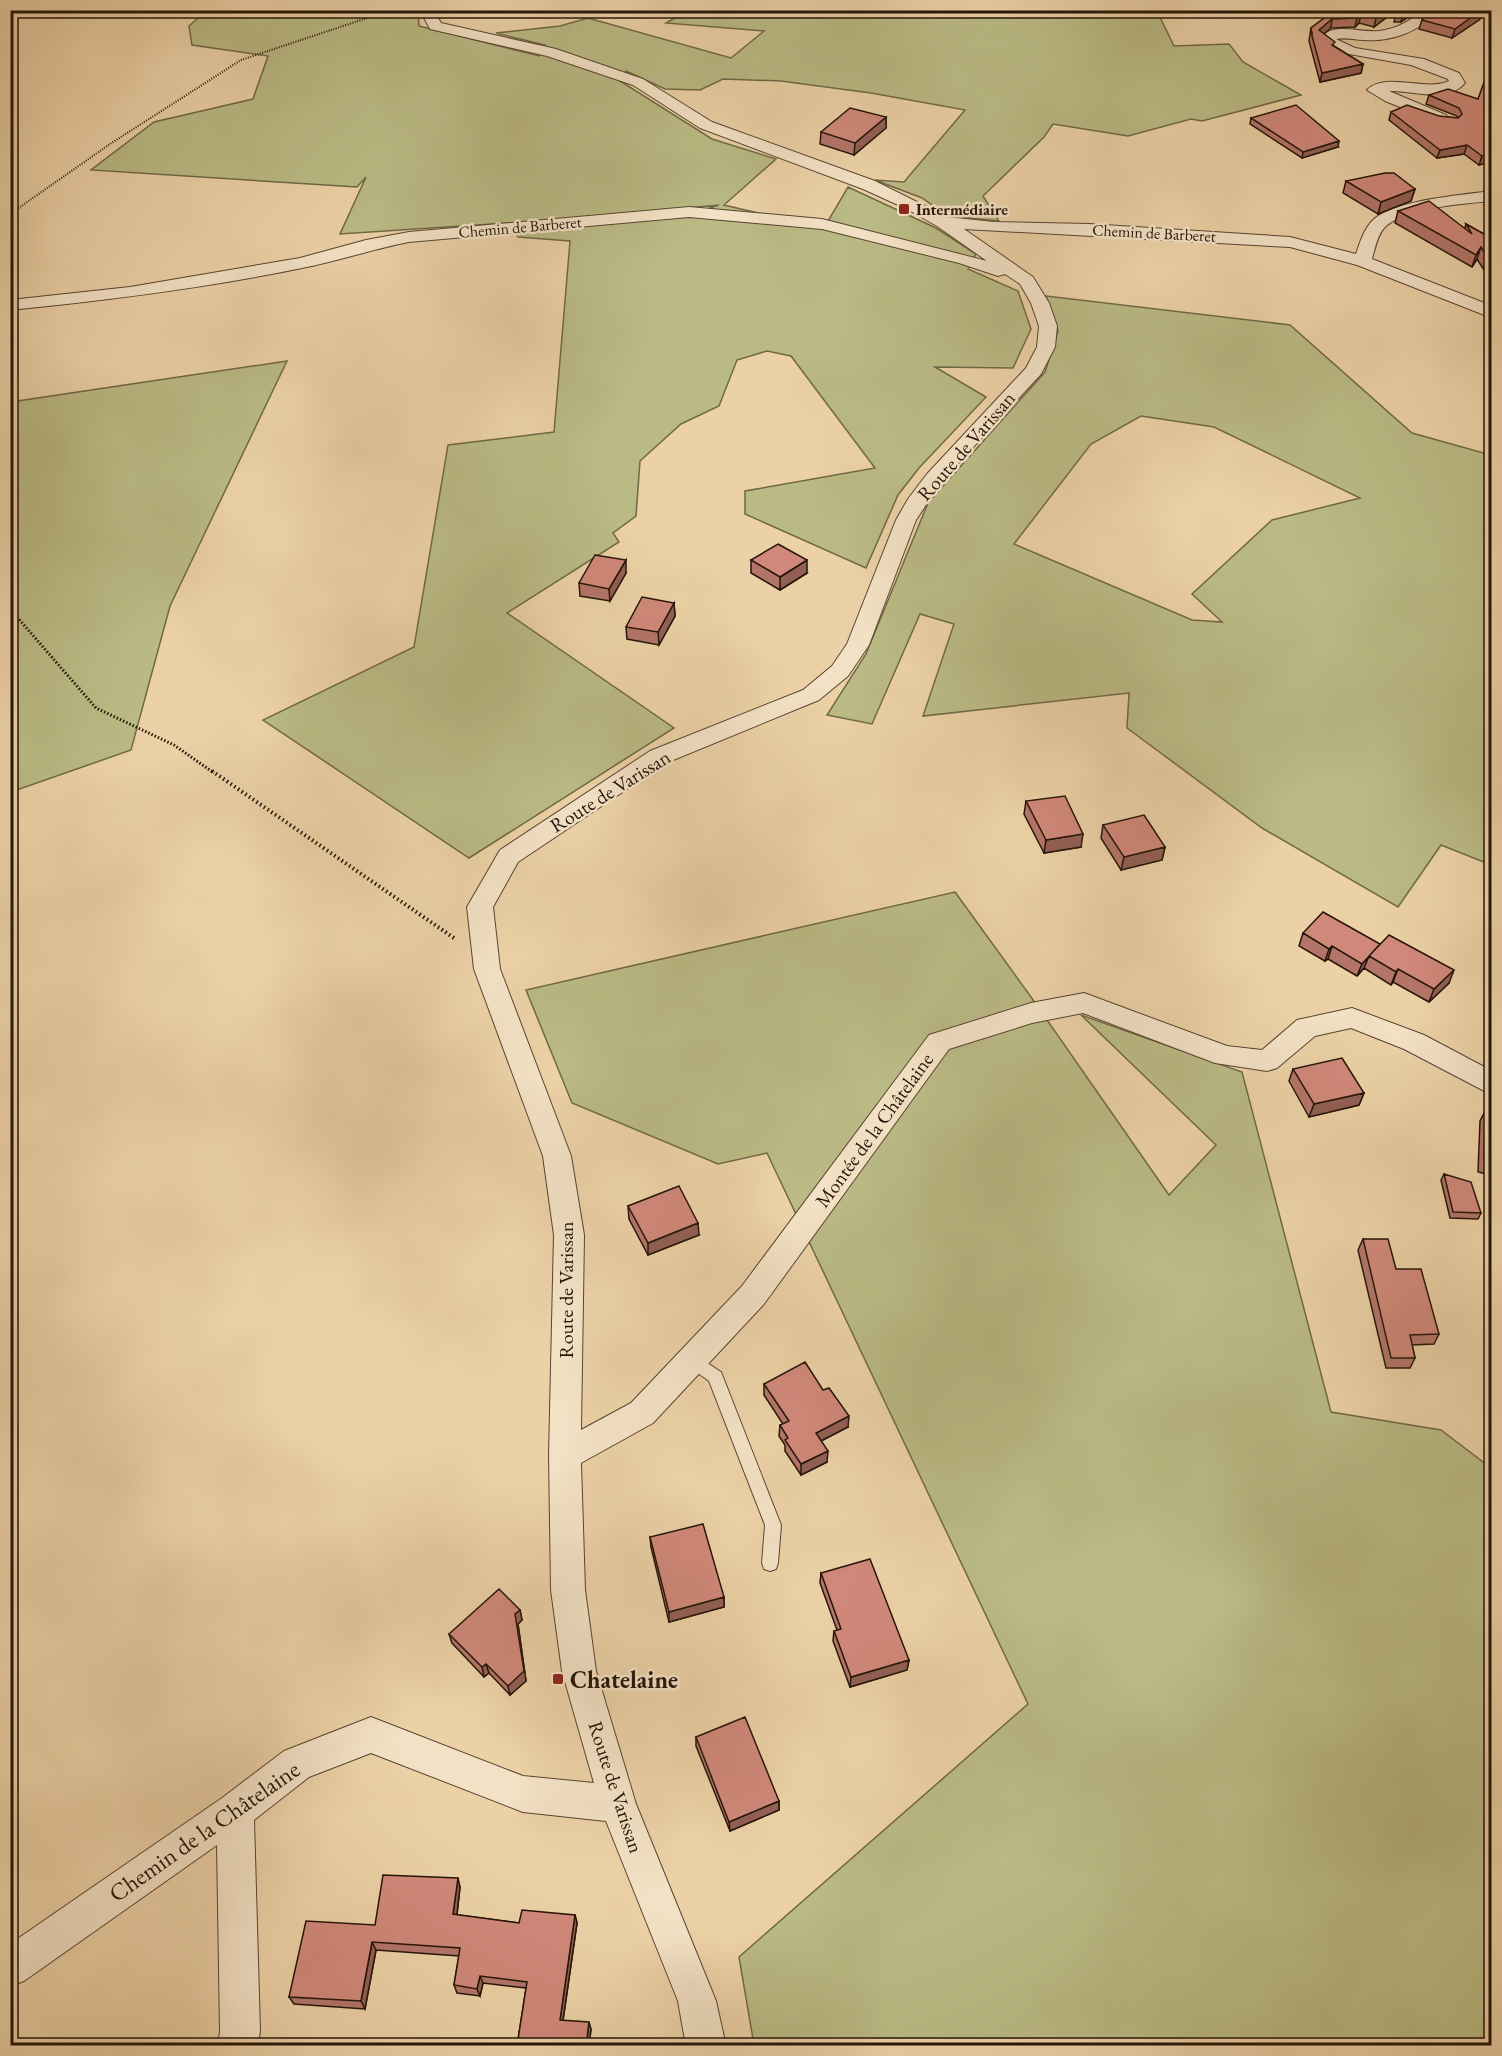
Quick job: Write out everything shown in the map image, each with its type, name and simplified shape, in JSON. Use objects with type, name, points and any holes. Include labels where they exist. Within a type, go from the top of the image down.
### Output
[{"type":"street","name":"Route de Varissan","points":[[432,10],[429,14],[435,27],[551,52],[638,82],[706,125],[869,185],[913,205],[943,222],[1027,281],[1040,303],[1048,326],[1046,347],[1034,370],[934,478],[918,500],[906,520],[858,645],[840,671],[810,695],[658,757],[509,856],[480,907],[487,969],[557,1156],[569,1235],[565,1455],[568,1590],[579,1671],[618,1804],[697,2001],[706,2046]]},
{"type":"street","points":[[1431,10],[1403,29],[1388,34],[1371,36],[1343,34],[1331,35],[1326,39],[1332,45],[1357,52],[1408,59],[1431,65],[1454,76],[1457,83],[1446,90],[1386,85],[1375,90],[1450,121]]},
{"type":"street","points":[[1363,261],[1373,230],[1389,216],[1455,201],[1491,196]]},
{"type":"street","name":"Chemin de Barberet","points":[[10,305],[130,292],[302,263],[366,245],[409,237],[688,212],[822,224],[965,259],[1027,281]]},
{"type":"street","name":"Chemin de Barberet","points":[[943,222],[994,227],[1089,229],[1290,242],[1363,261],[1491,313]]},
{"type":"street","name":"Montée de la Châtelaine","points":[[565,1455],[642,1413],[753,1295],[939,1042],[1032,1013],[1084,1002],[1225,1056],[1267,1061],[1307,1027],[1352,1018],[1414,1042],[1491,1084]]},
{"type":"street","name":"Chemin de la Châtelaine","points":[[10,1967],[235,1811],[297,1764],[371,1735],[523,1794],[618,1804]]},
{"type":"street","points":[[235,1811],[240,2031],[238,2046]]},
{"type":"lane","points":[[692,1360],[715,1377],[773,1525],[770,1563]]},
{"type":"path","points":[[10,214],[110,144],[241,60],[367,18],[380,10]]},
{"type":"path","points":[[10,609],[96,708],[174,745],[486,959]]},
{"type":"green space","points":[[689,10],[1157,11],[1174,46],[1229,44],[1243,62],[1301,95],[1202,121],[1191,119],[1128,136],[1053,124],[1044,137],[983,196],[999,221],[948,216],[922,198],[875,180],[904,182],[965,110],[871,93],[781,81],[723,79],[700,90],[665,89],[626,71],[620,81],[712,139],[776,159],[724,205],[824,228],[848,187],[936,228],[976,254],[968,269],[1018,291],[1031,329],[1013,368],[935,367],[986,397],[919,468],[898,495],[866,568],[745,514],[745,491],[875,468],[791,356],[767,351],[737,360],[719,406],[681,424],[640,461],[636,516],[613,533],[619,542],[507,613],[674,728],[469,858],[263,720],[414,647],[448,445],[554,432],[570,241],[518,237],[507,223],[340,234],[366,177],[357,187],[91,170],[154,122],[253,99],[268,56],[192,45],[189,26],[206,11],[421,11],[418,13],[419,26],[539,56],[545,45],[496,33],[560,26],[588,18],[731,58],[764,31],[666,23]],"holes":[[[719,205],[683,217],[580,218]]]},
{"type":"green space","points":[[1046,296],[1290,325],[1412,433],[1491,455],[1491,865],[1441,845],[1398,907],[1262,828],[1127,728],[1129,693],[923,716],[954,624],[920,614],[872,724],[827,715],[866,654],[928,503],[1045,372],[1058,331]],"holes":[[[1141,416],[1214,427],[1360,498],[1272,520],[1192,594],[1222,622],[1192,620],[1014,544],[1091,444]]]},
{"type":"green space","points":[[287,361],[170,606],[131,750],[11,792],[11,402]]},
{"type":"green space","points":[[955,892],[1169,1195],[1216,1145],[1081,1015],[1242,1072],[1331,1412],[1441,1430],[1491,1468],[1491,2045],[754,2045],[739,1957],[1028,1704],[767,1153],[718,1164],[572,1103],[526,990]]},
{"type":"building","points":[[1335,10],[1385,10],[1376,18],[1361,14],[1357,18],[1332,19],[1319,30],[1335,42],[1332,45],[1363,64],[1322,73],[1311,28]]},
{"type":"building","points":[[1397,10],[1408,10],[1403,14],[1396,13]]},
{"type":"building","points":[[1432,10],[1481,10],[1455,29],[1422,20]]},
{"type":"building","points":[[1490,65],[1491,154],[1482,156],[1467,145],[1440,150],[1391,112],[1407,105],[1439,116],[1458,118],[1462,114],[1459,108],[1429,95],[1448,89],[1478,99]]},
{"type":"building","points":[[1296,105],[1339,141],[1303,152],[1251,118]]},
{"type":"building","points":[[850,108],[886,117],[855,143],[821,132]]},
{"type":"building","points":[[1394,173],[1415,189],[1381,202],[1346,181]]},
{"type":"building","points":[[1429,201],[1472,234],[1466,224],[1491,238],[1491,264],[1481,247],[1476,255],[1398,211]]},
{"type":"building","points":[[778,544],[807,560],[780,577],[751,560]]},
{"type":"building","points":[[595,555],[626,560],[609,589],[579,583]]},
{"type":"building","points":[[642,597],[674,603],[658,632],[626,627]]},
{"type":"building","points":[[1065,796],[1083,834],[1046,840],[1026,801]]},
{"type":"building","points":[[1144,815],[1165,847],[1124,857],[1103,825]]},
{"type":"building","points":[[1323,912],[1380,944],[1362,964],[1332,946],[1329,949],[1303,933]]},
{"type":"building","points":[[1389,935],[1454,970],[1434,989],[1398,969],[1396,972],[1369,956]]},
{"type":"building","points":[[1342,1058],[1364,1093],[1314,1104],[1293,1069]]},
{"type":"building","points":[[1486,1109],[1491,1110],[1491,1161],[1484,1159]]},
{"type":"building","points":[[1444,1174],[1471,1182],[1481,1213],[1453,1212]]},
{"type":"building","points":[[679,1186],[698,1223],[648,1243],[628,1206]]},
{"type":"building","points":[[1363,1239],[1388,1239],[1396,1269],[1421,1269],[1439,1334],[1410,1335],[1415,1358],[1391,1358]]},
{"type":"building","points":[[805,1362],[823,1390],[829,1388],[849,1416],[816,1433],[828,1451],[801,1464],[785,1440],[788,1438],[780,1425],[789,1421],[764,1384]]},
{"type":"building","points":[[703,1524],[724,1597],[669,1612],[650,1537]]},
{"type":"building","points":[[870,1559],[909,1660],[851,1677],[834,1631],[841,1629],[821,1573]]},
{"type":"building","points":[[499,1589],[520,1610],[515,1614],[524,1671],[508,1686],[486,1664],[482,1667],[449,1634]]},
{"type":"building","points":[[745,1717],[779,1801],[729,1822],[696,1737]]},
{"type":"building","points":[[383,1875],[458,1878],[453,1914],[519,1923],[522,1910],[575,1915],[560,2020],[589,2022],[586,2046],[517,2046],[527,1982],[480,1976],[477,1989],[454,1985],[460,1948],[372,1942],[361,2001],[289,1997],[306,1921],[375,1925]]},
{"type":"place","name":"Intermédiaire","points":[[904,209]]},
{"type":"place","name":"Chatelaine","points":[[558,1679]]}]
